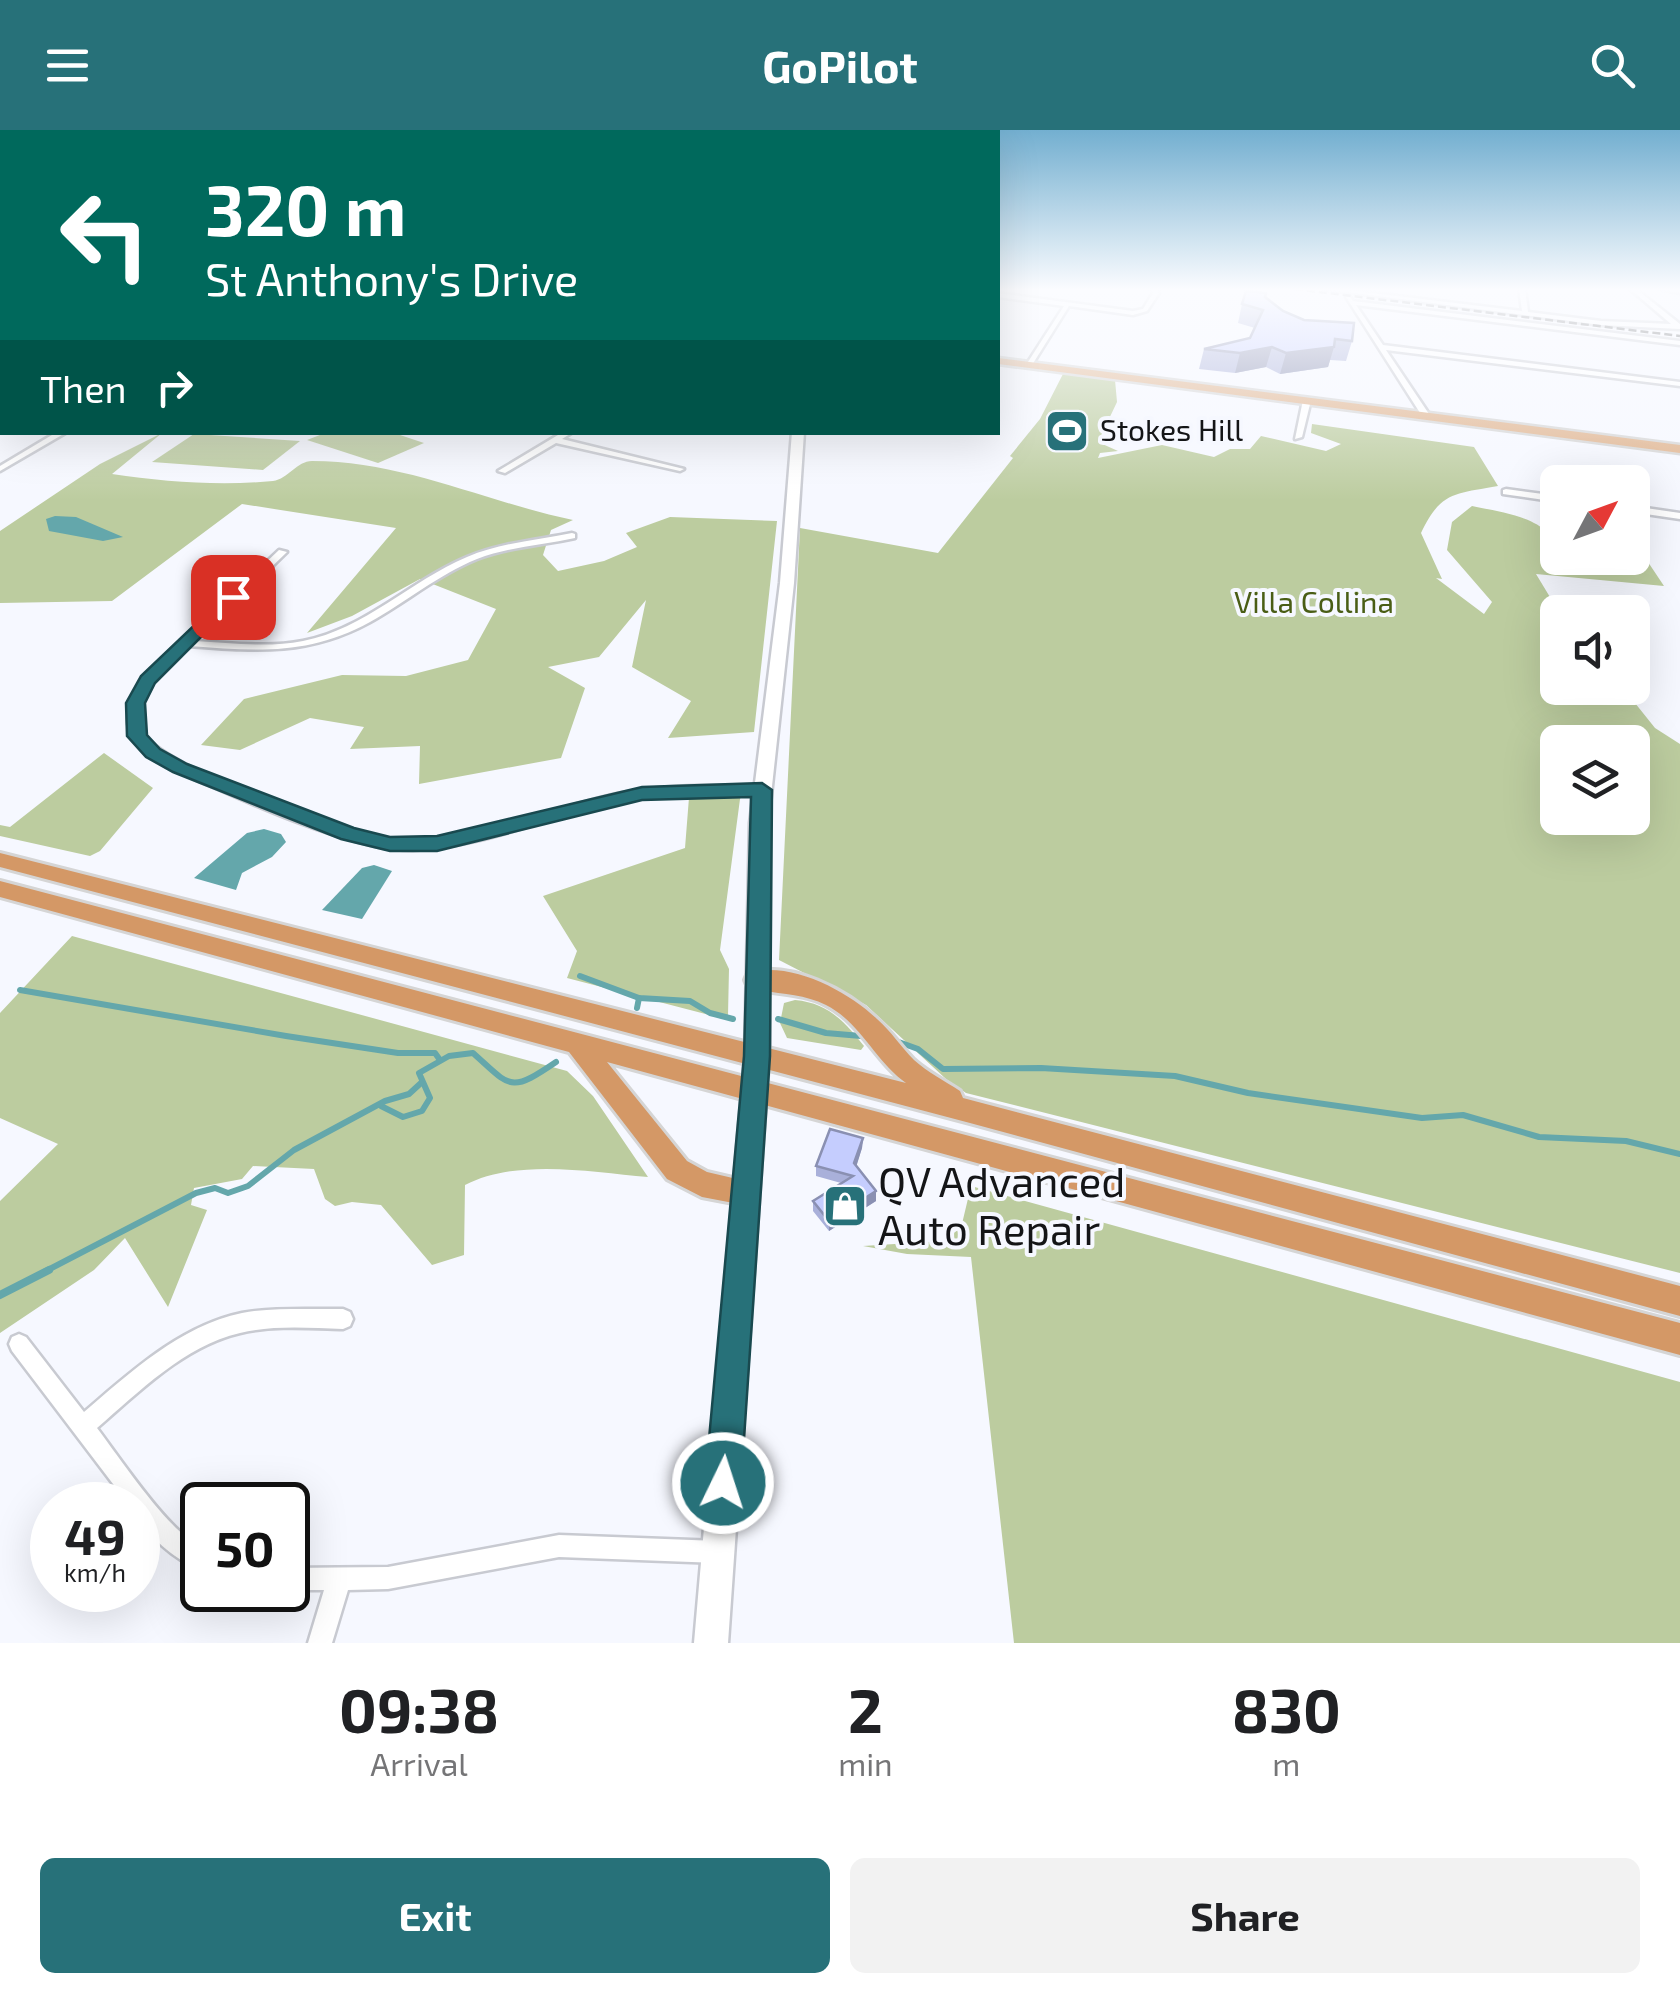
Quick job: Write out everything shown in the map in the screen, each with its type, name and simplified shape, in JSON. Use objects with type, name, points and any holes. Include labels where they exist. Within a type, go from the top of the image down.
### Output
[{"type":"highway","points":[[0,860],[970,1110],[1680,1302]]},
{"type":"highway","points":[[0,889],[1680,1339]]},
{"type":"highway","points":[[757,980],[794,984],[837,998],[906,1069],[970,1110]]},
{"type":"highway","points":[[575,1040],[676,1170],[702,1184],[744,1192]]},
{"type":"main road","points":[[1000,361],[1680,449]]},
{"type":"main road","points":[[711,1643],[757,1056],[762,790],[787,583],[798,435]]},
{"type":"street","points":[[1029,365],[1032,360]]},
{"type":"street","points":[[1389,360],[1425,414]]},
{"type":"street","points":[[1483,360],[1680,384]]},
{"type":"street","points":[[1298,437],[1307,400]]},
{"type":"street","points":[[0,469],[58,435]]},
{"type":"street","points":[[502,471],[564,435]]},
{"type":"street","points":[[555,440],[680,469]]},
{"type":"street","points":[[1506,492],[1540,497]]},
{"type":"street","points":[[1650,512],[1680,516]]},
{"type":"street","points":[[184,643],[280,647],[319,641],[485,552],[572,536]]},
{"type":"street","points":[[282,552],[148,680],[136,703],[134,726],[143,745],[165,760],[368,840],[437,844],[642,794],[762,790]]},
{"type":"street","points":[[84,1426],[165,1362],[215,1333],[240,1324],[343,1318]]},
{"type":"street","points":[[19,1344],[167,1536],[180,1545]]},
{"type":"street","points":[[310,1579],[400,1576],[559,1546],[718,1552]]},
{"type":"street","points":[[320,1643],[339,1580]]},
{"type":"green space","name":"Villa Collina","points":[[1064,372],[1115,380],[1117,402],[1098,442],[1118,451],[1100,453],[1098,458],[1162,445],[1214,457],[1230,449],[1250,449],[1261,436],[1326,451],[1341,444],[1311,433],[1312,424],[1474,447],[1498,486],[1451,497],[1435,509],[1421,533],[1442,579],[1436,578],[1484,614],[1492,602],[1447,550],[1452,522],[1472,506],[1540,526],[1540,574],[1536,574],[1549,595],[1540,595],[1540,705],[1637,705],[1655,728],[1680,744],[1680,1273],[966,1093],[866,1005],[779,960],[800,528],[938,553],[1013,458],[1010,456],[1040,419]]},
{"type":"green space","points":[[160,435],[112,474],[172,481],[273,481],[312,461],[412,475],[573,520],[551,530],[543,555],[558,571],[604,561],[637,547],[626,533],[670,517],[777,521],[754,732],[668,738],[691,701],[632,667],[646,600],[599,657],[548,667],[585,688],[561,758],[419,784],[420,746],[350,749],[364,727],[310,718],[240,750],[201,745],[244,699],[342,675],[406,676],[468,660],[496,609],[420,579],[352,616],[307,633],[396,528],[242,504],[112,601],[0,603],[0,531],[100,464]]},
{"type":"green space","points":[[192,435],[300,441],[263,470],[152,462]]},
{"type":"green space","points":[[320,435],[400,435],[424,443],[378,463],[307,440]]},
{"type":"green space","points":[[1650,565],[1664,586],[1547,575],[1650,575]]},
{"type":"green space","points":[[104,753],[153,788],[100,851],[90,856],[0,836],[0,825],[10,827]]},
{"type":"green space","points":[[742,784],[720,950],[729,969],[728,1015],[717,1017],[567,978],[577,951],[543,896],[685,848],[690,785]]},
{"type":"green space","points":[[72,936],[567,1071],[593,1096],[648,1177],[531,1169],[465,1185],[464,1255],[432,1265],[381,1205],[352,1202],[335,1206],[325,1199],[314,1169],[253,1166],[242,1179],[194,1188],[191,1205],[207,1210],[168,1307],[125,1238],[94,1270],[0,1333],[0,1201],[58,1144],[0,1118],[0,1013]]},
{"type":"green space","points":[[795,1000],[817,1005],[834,1015],[864,1046],[861,1050],[787,1038],[780,1023],[784,1003]]},
{"type":"green space","points":[[971,1186],[1680,1382],[1680,1643],[1014,1643],[971,1257],[907,1254],[863,1246],[942,1241],[961,1228]]},
{"type":"water","points":[[76,517],[123,537],[103,541],[49,531],[46,519]]},
{"type":"water","points":[[264,829],[281,834],[286,842],[272,857],[242,873],[236,890],[194,878],[247,833]]},
{"type":"water","points":[[374,865],[392,871],[362,919],[322,910],[362,868]]},
{"type":"building","points":[[830,1129],[863,1138],[854,1163],[876,1191],[829,1221],[813,1201],[853,1176],[816,1166]]},
{"type":"waterway","points":[[580,976],[639,998]]},
{"type":"waterway","points":[[20,990],[286,1036],[398,1053],[435,1053],[440,1060]]},
{"type":"waterway","points":[[637,1008],[639,998]]},
{"type":"waterway","points":[[639,998],[690,1001],[710,1013],[733,1019]]},
{"type":"waterway","points":[[778,1019],[826,1033],[861,1036]]},
{"type":"waterway","points":[[893,1040],[918,1049],[943,1069],[1041,1068],[1175,1076],[1248,1093],[1422,1118],[1463,1115],[1539,1137],[1626,1141],[1680,1154]]},
{"type":"waterway","points":[[381,1106],[403,1117],[422,1111],[430,1098],[419,1073],[449,1056],[473,1053],[511,1082],[529,1079],[556,1062]]},
{"type":"waterway","points":[[44,1272],[196,1193],[215,1188],[228,1193],[248,1186],[294,1150],[385,1101],[409,1094],[421,1083]]},
{"type":"waterway","points":[[0,1295],[49,1270]]},
{"type":"place","name":"Stokes Hill","points":[[1067,431]]},
{"type":"place","name":"QV Advanced Auto Repair","points":[[845,1206]]},
{"type":"route","points":[[233,597],[148,680],[136,703],[137,736],[153,753],[180,768],[348,834],[390,844],[437,844],[642,794],[762,790],[757,1056],[723,1483]]}]
